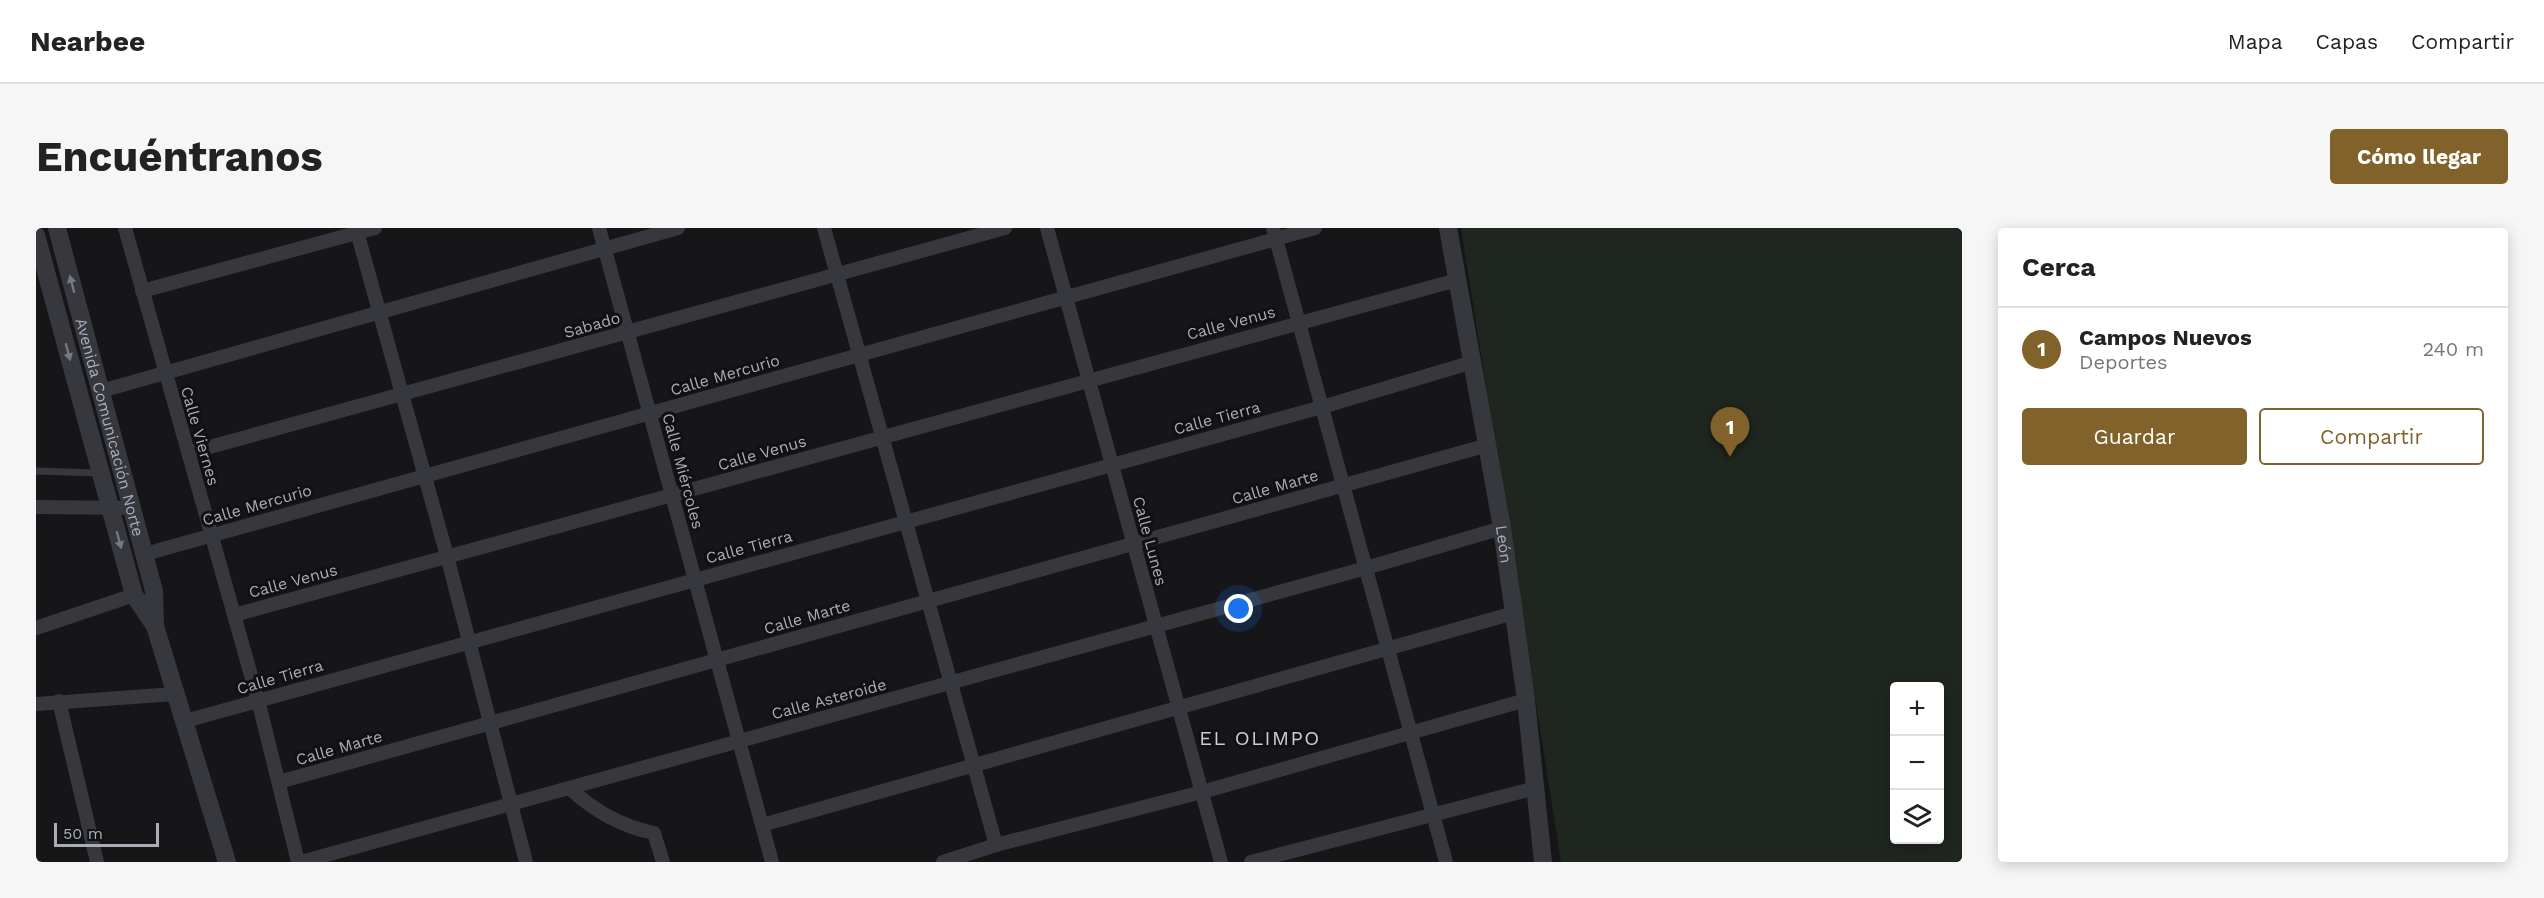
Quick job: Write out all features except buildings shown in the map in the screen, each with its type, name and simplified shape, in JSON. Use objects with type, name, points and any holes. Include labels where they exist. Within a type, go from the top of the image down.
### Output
[{"type":"street","points":[[36,229],[41,228]]},
{"type":"street","name":"Avenida Comunicación Norte","points":[[57,228],[145,554],[154,591],[155,626],[227,862]]},
{"type":"street","name":"Calle Viernes","points":[[124,228],[258,700],[299,862]]},
{"type":"street","points":[[142,291],[357,230],[375,228]]},
{"type":"street","name":"Calle Miércoles","points":[[599,228],[772,862]]},
{"type":"street","points":[[101,391],[678,228]]},
{"type":"street","points":[[824,228],[996,845]]},
{"type":"street","name":"Sabado","points":[[188,453],[1005,228]]},
{"type":"street","name":"Calle Lunes","points":[[1047,228],[1221,862]]},
{"type":"street","name":"Calle Mercurio","points":[[145,554],[1066,297],[1275,233],[1315,228]]},
{"type":"street","name":"León","points":[[1448,228],[1502,528],[1526,700],[1543,862]]},
{"type":"street","points":[[357,230],[447,556],[526,862]]},
{"type":"street","points":[[1275,233],[1446,862]]},
{"type":"street","name":"Avenida Comunicación Norte","points":[[36,235],[134,596],[155,626]]},
{"type":"street","name":"Calle Venus","points":[[234,615],[1457,280]]},
{"type":"street","name":"Calle Tierra","points":[[184,721],[1322,407],[1473,362]]},
{"type":"street","name":"Calle Marte","points":[[279,782],[1488,445]]},
{"type":"street","points":[[36,507],[132,508]]},
{"type":"street","name":"Calle Asteroide","points":[[299,862],[1366,568],[1502,528]]},
{"type":"street","points":[[36,628],[134,596]]},
{"type":"street","points":[[762,825],[1514,613]]},
{"type":"street","points":[[36,704],[174,694]]},
{"type":"street","points":[[943,862],[996,845],[1202,792],[1526,700]]},
{"type":"street","points":[[59,701],[97,862]]},
{"type":"street","points":[[569,788],[598,812],[615,822],[654,833],[663,862]]},
{"type":"street","points":[[1251,862],[1536,788]]},
{"type":"lane","points":[[36,471],[101,474]]},
{"type":"shaded area","points":[[1461,228],[1962,228],[1962,862],[1561,862]]},
{"type":"place","name":"Campos Nuevos","points":[[1730,457]]},
{"type":"district","name":"EL OLIMPO","points":[[1260,738]]}]
